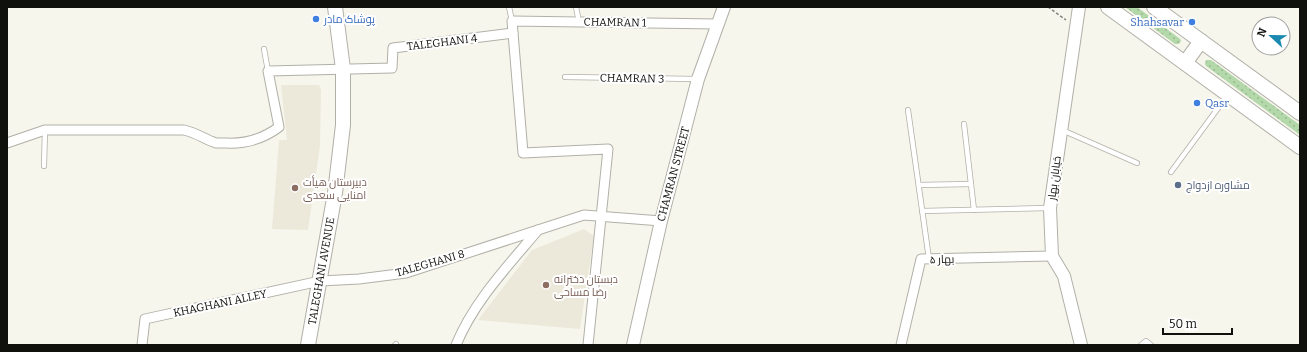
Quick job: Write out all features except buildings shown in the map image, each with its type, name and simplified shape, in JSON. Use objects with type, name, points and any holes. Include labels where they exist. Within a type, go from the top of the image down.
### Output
[{"type":"main road","name":"TALEGHANI AVENUE","points":[[308,345],[335,193],[343,125],[343,69],[334,7]]},
{"type":"main road","name":"CHAMRAN STREET","points":[[633,345],[661,221],[698,79],[724,7]]},
{"type":"main road","name":"خیابان بهار","points":[[1078,7],[1050,208],[1052,256],[1064,276],[1082,345]]},
{"type":"main road","points":[[1108,7],[1300,147]]},
{"type":"main road","points":[[1154,7],[1300,113]]},
{"type":"main road","points":[[1185,63],[1201,41]]},
{"type":"street","points":[[512,21],[523,153],[608,149],[588,345]]},
{"type":"street","name":"CHAMRAN 1","points":[[512,21],[717,24]]},
{"type":"street","name":"TALEGHANI 4","points":[[343,69],[392,68],[393,48],[513,33]]},
{"type":"street","points":[[7,143],[45,130],[184,130],[195,132],[217,143],[237,144],[252,141],[271,133],[279,127],[268,71],[343,69]]},
{"type":"street","name":"TALEGHANI 8","points":[[320,281],[359,279],[406,272],[584,215],[661,221]]},
{"type":"street","points":[[456,345],[460,334],[478,303],[538,230]]},
{"type":"street","name":"بهار ۵","points":[[901,345],[920,260],[1052,256]]},
{"type":"street","name":"KHAGHANI ALLEY","points":[[142,345],[145,319],[320,281]]},
{"type":"lane","points":[[509,7],[512,21]]},
{"type":"lane","points":[[576,7],[579,22]]},
{"type":"lane","points":[[264,49],[268,71]]},
{"type":"lane","name":"CHAMRAN 3","points":[[565,77],[698,79]]},
{"type":"lane","points":[[1171,172],[1228,94]]},
{"type":"lane","points":[[908,110],[928,259]]},
{"type":"lane","points":[[964,124],[974,210]]},
{"type":"lane","points":[[1060,129],[1137,162]]},
{"type":"lane","points":[[44,166],[45,130]]},
{"type":"lane","points":[[918,186],[971,184]]},
{"type":"lane","points":[[922,211],[1050,208]]},
{"type":"lane","points":[[1141,345],[1146,341],[1151,345]]},
{"type":"path","points":[[1048,7],[1076,27]]},
{"type":"shaded area","name":"دبیرستان هیأت امنایی سعدی","points":[[281,85],[319,85],[321,90],[320,146],[308,230],[272,229],[279,140],[287,140]]},
{"type":"shaded area","name":"دبستان دخترانه رضا مساحی","points":[[584,229],[594,236],[580,329],[478,320],[532,250]]},
{"type":"green space","points":[[1125,7],[1137,7],[1179,38],[1181,40],[1180,43],[1175,44]]},
{"type":"green space","points":[[1206,60],[1211,60],[1300,125],[1300,135],[1206,66]]},
{"type":"place","name":"پوشاک مادر","points":[[316,19]]},
{"type":"place","name":"Shahsavar","points":[[1192,22]]},
{"type":"place","name":"Qasr","points":[[1197,103]]},
{"type":"place","name":"مشاوره ازدواج","points":[[1178,185]]},
{"type":"place","name":"دبیرستان هیأت امنایی سعدی","points":[[295,188]]},
{"type":"place","name":"دبستان دخترانه رضا مساحی","points":[[546,285]]}]
